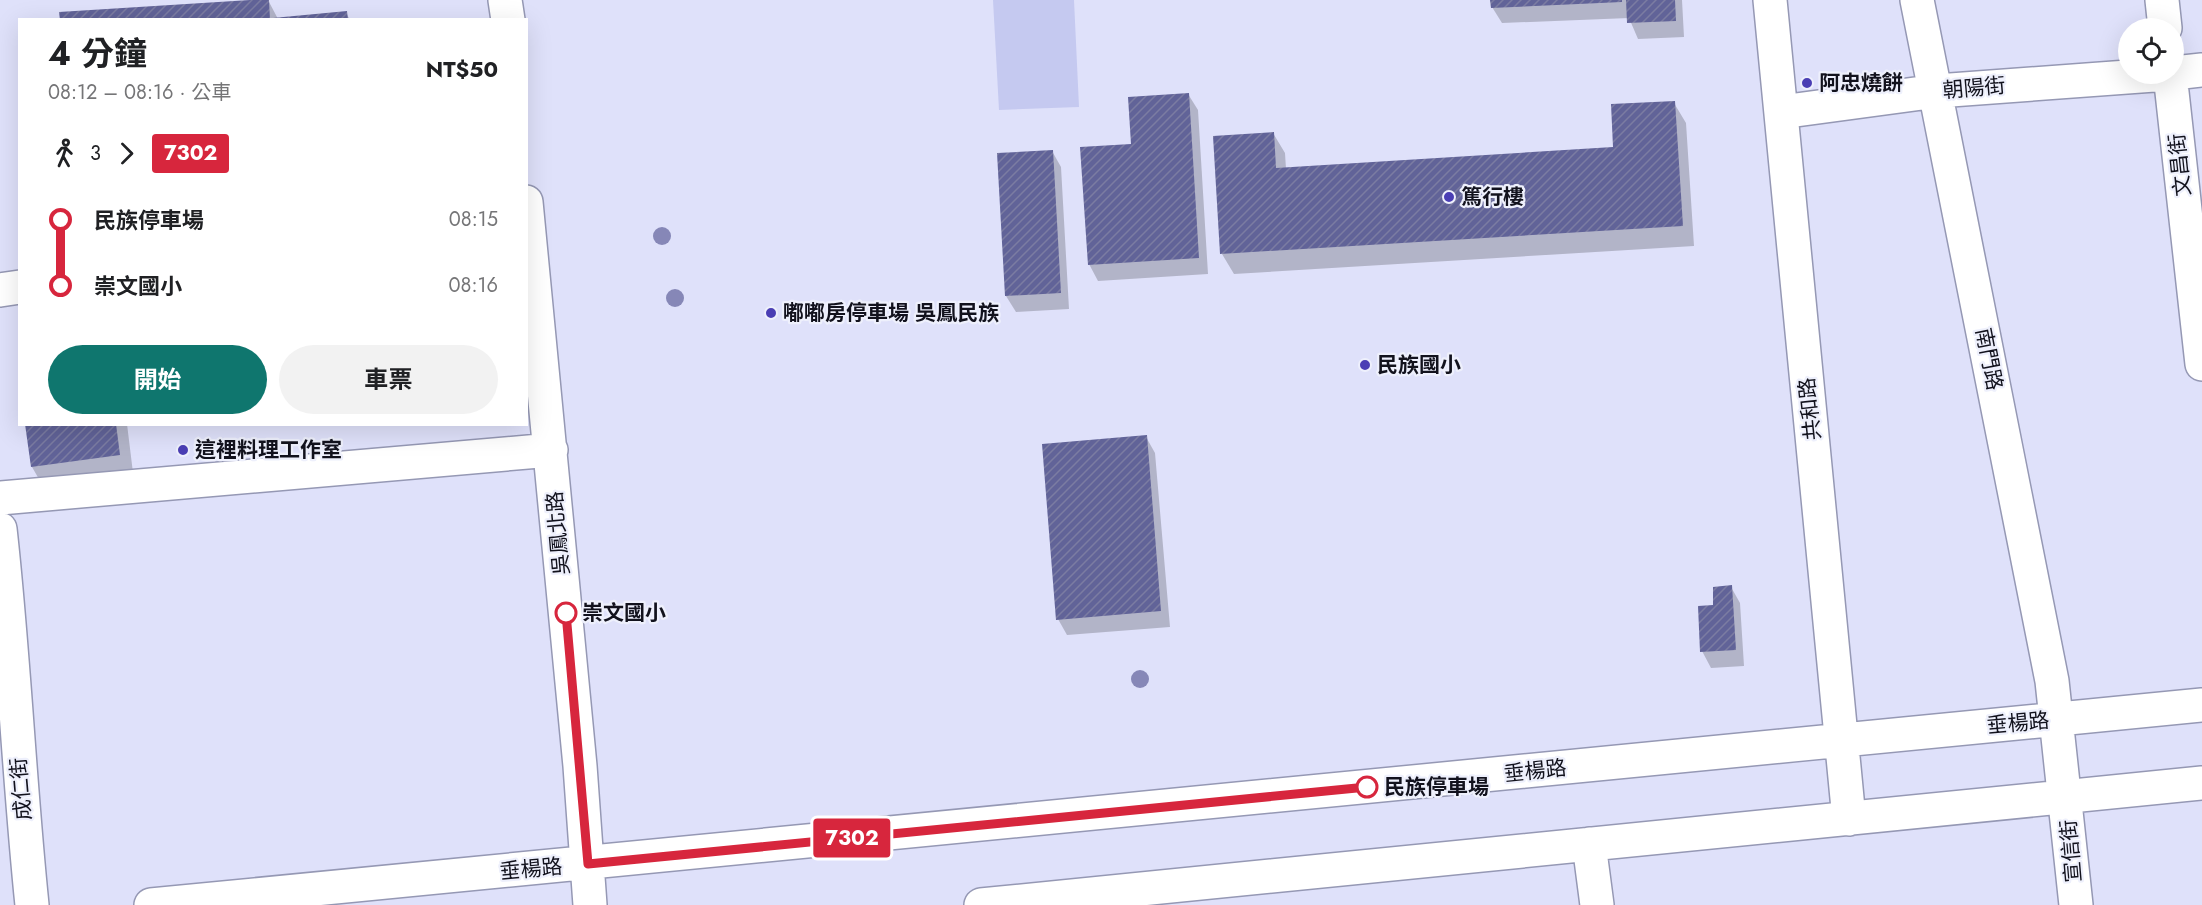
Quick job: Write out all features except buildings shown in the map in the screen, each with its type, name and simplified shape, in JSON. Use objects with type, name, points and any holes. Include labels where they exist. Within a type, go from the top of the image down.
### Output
[{"type":"street","points":[[506,0],[507,18]]},
{"type":"street","name":"共和路","points":[[1770,0],[1849,819]]},
{"type":"street","name":"南門路","points":[[1917,0],[1937,91],[2057,719],[2066,797]]},
{"type":"street","points":[[2162,0],[2164,18]]},
{"type":"street","name":"朝陽街","points":[[2184,72],[2202,70]]},
{"type":"street","name":"朝陽街","points":[[1781,112],[1937,91],[2118,77]]},
{"type":"street","name":"文昌街","points":[[2171,84],[2202,364]]},
{"type":"street","name":"吳鳳北路","points":[[528,222],[551,450],[590,905]]},
{"type":"street","points":[[0,290],[18,287]]},
{"type":"street","points":[[0,498],[551,450]]},
{"type":"street","name":"成仁街","points":[[0,530],[5,629],[32,905]]},
{"type":"street","name":"垂楊路","points":[[151,905],[2202,705]]},
{"type":"street","points":[[981,905],[2202,783]]},
{"type":"street","name":"宣信街","points":[[2066,797],[2076,905]]},
{"type":"street","points":[[1589,844],[1597,905]]},
{"type":"shaded area","points":[[993,0],[1074,0],[1079,107],[999,110]]},
{"type":"bus line","name":"7302","points":[[566,613],[588,864],[1367,787]]},
{"type":"place","name":"阿忠燒餅","points":[[1807,83]]},
{"type":"place","name":"篤行樓","points":[[1449,197]]},
{"type":"place","name":"嘟嘟房停車場 吳鳳民族","points":[[771,313]]},
{"type":"place","name":"民族國小","points":[[1365,365]]},
{"type":"place","name":"這裡料理工作室","points":[[183,450]]},
{"type":"place","name":"崇文國小","points":[[566,613]]},
{"type":"place","name":"民族停車場","points":[[1367,787]]}]
